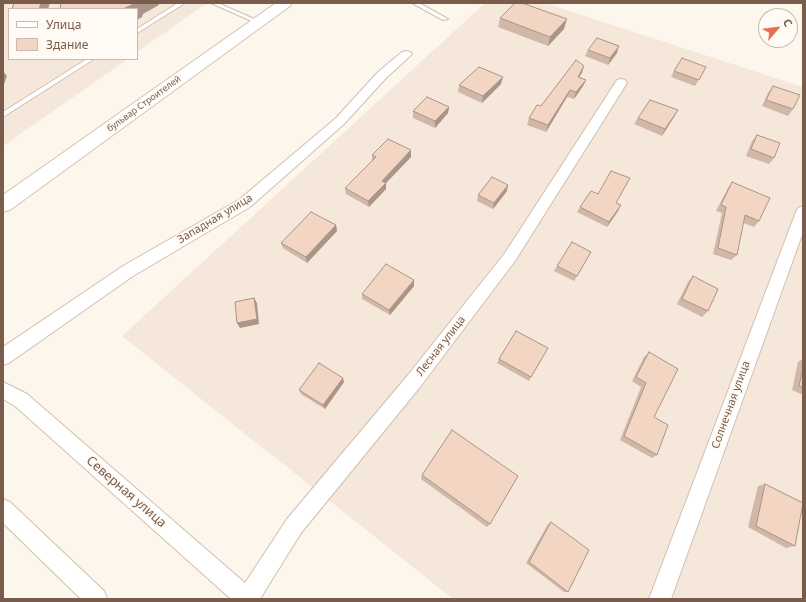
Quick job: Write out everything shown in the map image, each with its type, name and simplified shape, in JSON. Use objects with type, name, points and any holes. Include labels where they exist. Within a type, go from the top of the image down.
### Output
[{"type":"main road","name":"бульвар Строителей","points":[[3,205],[285,3]]},
{"type":"street","name":"Западная улица","points":[[3,357],[128,272],[245,203],[340,121],[382,75],[406,54]]},
{"type":"street","name":"Лесная улица","points":[[247,599],[294,526],[414,381],[510,257],[621,83]]},
{"type":"street","name":"Солнечная улица","points":[[660,599],[803,212]]},
{"type":"street","name":"Северная улица","points":[[3,390],[21,400],[247,599]]},
{"type":"street","points":[[3,509],[96,599]]},
{"type":"lane","points":[[138,29],[182,3]]},
{"type":"lane","points":[[214,3],[258,22]]},
{"type":"lane","points":[[414,3],[445,19]]},
{"type":"lane","points":[[3,115],[89,60]]},
{"type":"shaded area","points":[[3,3],[207,3],[138,51],[138,8],[8,8],[8,60],[127,60],[3,146]]},
{"type":"shaded area","points":[[485,3],[545,3],[803,87],[803,599],[453,599],[122,336]]},
{"type":"building","points":[[14,3],[41,3],[39,8],[12,8]]},
{"type":"building","points":[[61,3],[136,3],[125,8],[60,8]]},
{"type":"building","points":[[515,3],[522,3],[567,19],[550,37],[500,18]]},
{"type":"building","points":[[597,38],[619,46],[610,58],[588,50]]},
{"type":"building","points":[[682,58],[706,67],[699,80],[674,71]]},
{"type":"building","points":[[576,60],[584,66],[578,77],[586,80],[576,92],[570,90],[548,125],[529,118],[537,105],[541,106]]},
{"type":"building","points":[[479,67],[503,77],[483,96],[459,85]]},
{"type":"building","points":[[773,86],[800,95],[793,109],[766,100]]},
{"type":"building","points":[[427,97],[449,107],[435,121],[413,111]]},
{"type":"building","points":[[650,100],[678,110],[665,129],[638,118]]},
{"type":"building","points":[[757,135],[780,143],[774,158],[751,149]]},
{"type":"building","points":[[388,139],[411,150],[382,181],[386,183],[368,201],[345,188],[376,157],[372,155]]},
{"type":"building","points":[[611,171],[630,178],[616,203],[621,205],[609,222],[580,207],[591,191],[598,194]]},
{"type":"building","points":[[492,177],[508,185],[494,203],[478,195]]},
{"type":"building","points":[[732,182],[770,198],[759,221],[745,215],[737,255],[718,248],[726,207],[721,205]]},
{"type":"building","points":[[311,212],[336,225],[306,257],[281,243]]},
{"type":"building","points":[[572,242],[591,252],[577,276],[557,266]]},
{"type":"building","points":[[386,264],[414,280],[389,310],[362,294]]},
{"type":"building","points":[[693,276],[718,289],[708,311],[682,299]]},
{"type":"building","points":[[254,298],[257,319],[237,323],[235,302]]},
{"type":"building","points":[[516,331],[548,348],[531,377],[499,359]]},
{"type":"building","points":[[649,352],[678,369],[654,417],[668,425],[657,455],[624,436],[646,383],[636,377]]},
{"type":"building","points":[[319,363],[343,378],[323,405],[299,390]]},
{"type":"building","points":[[803,369],[803,387],[799,386]]},
{"type":"building","points":[[452,430],[518,476],[490,524],[422,475]]},
{"type":"building","points":[[765,484],[803,503],[795,546],[756,526]]},
{"type":"building","points":[[551,522],[589,550],[568,592],[529,562]]}]
